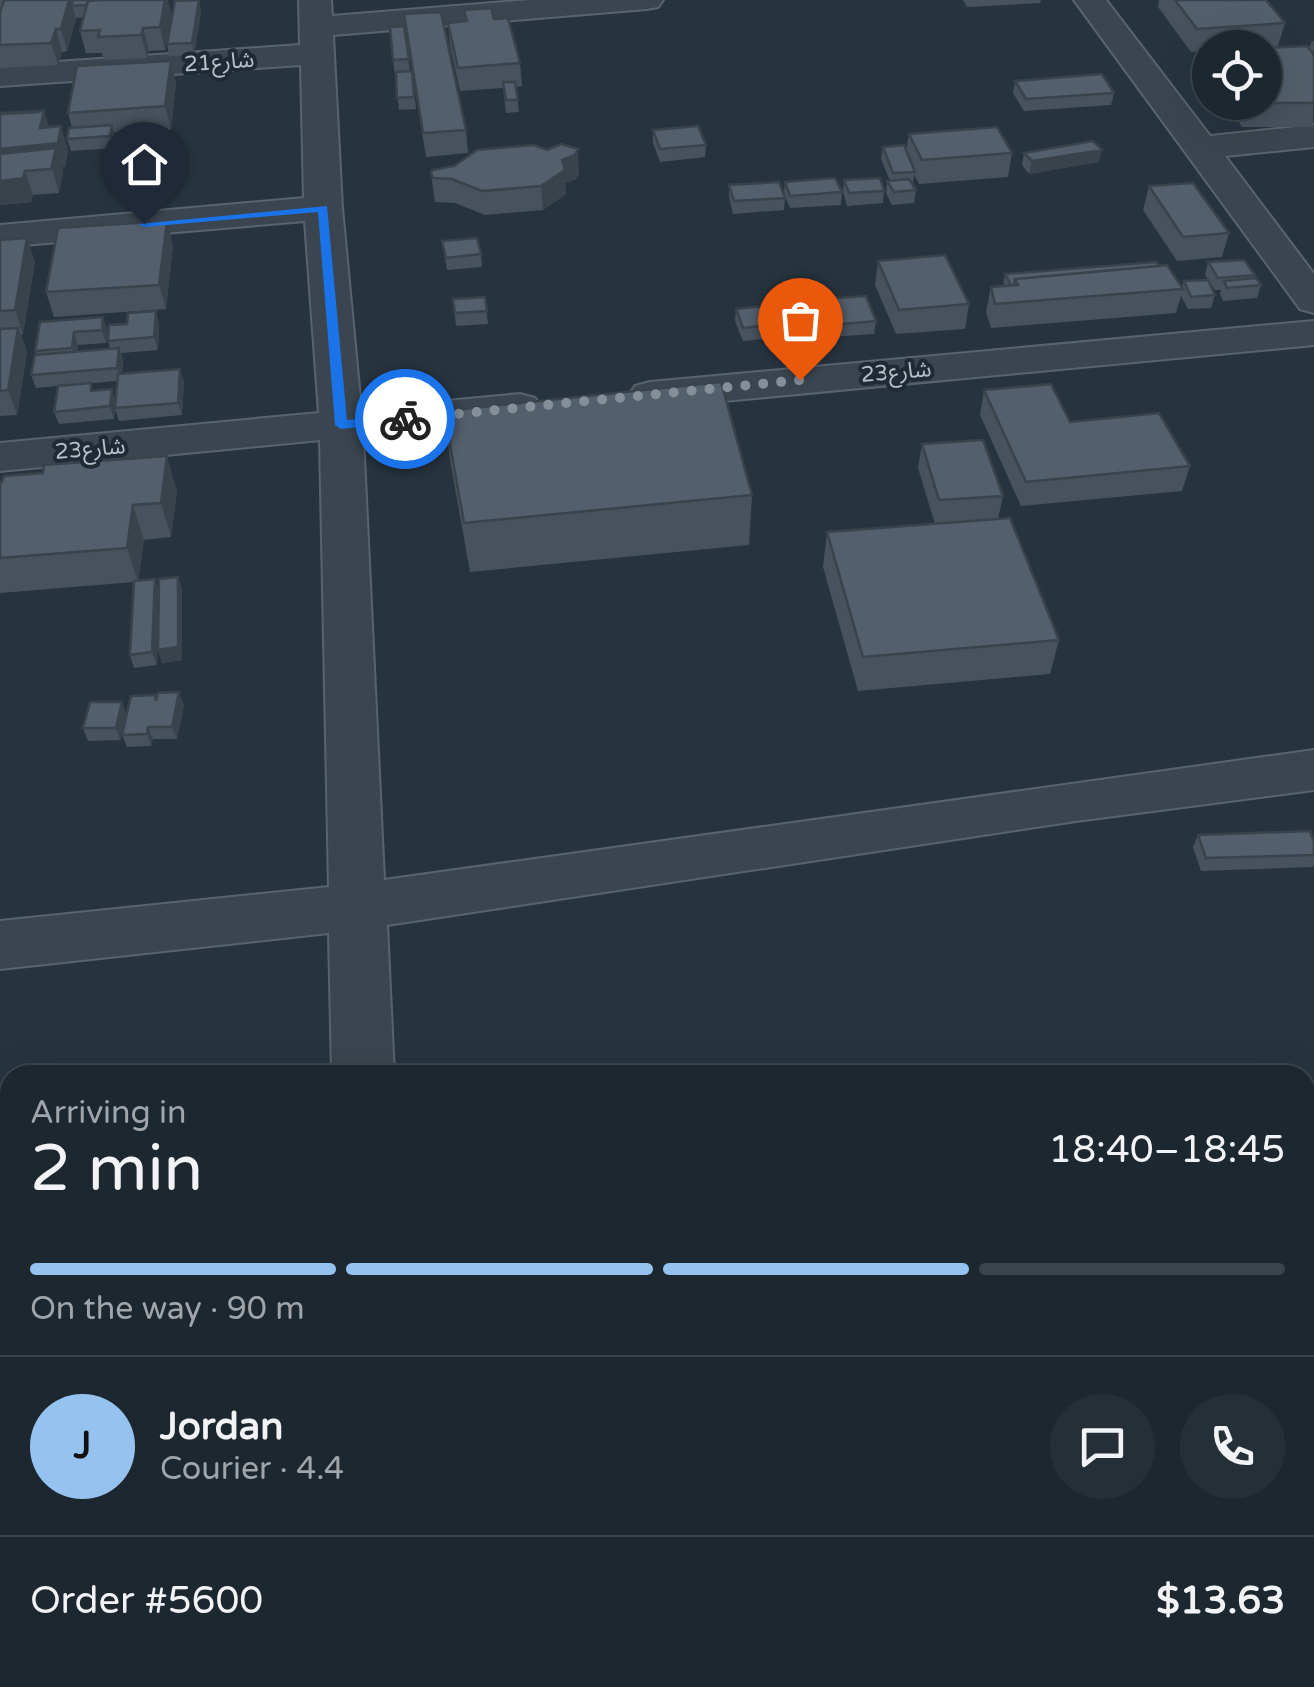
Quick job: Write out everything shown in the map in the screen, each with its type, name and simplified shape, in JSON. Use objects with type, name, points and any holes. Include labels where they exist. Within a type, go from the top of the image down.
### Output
[{"type":"street","name":"شارع21","points":[[0,76],[317,27],[647,0]]},
{"type":"street","points":[[1090,0],[1314,300]]},
{"type":"street","points":[[317,27],[323,208],[341,425],[363,1065]]},
{"type":"street","points":[[1200,148],[1314,136]]},
{"type":"street","points":[[0,236],[323,208]]},
{"type":"street","name":"شارع23","points":[[619,398],[1314,333]]},
{"type":"street","name":"شارع23","points":[[0,457],[559,404]]},
{"type":"street","points":[[0,945],[358,907],[1076,801],[1314,770]]},
{"type":"building","points":[[4,0],[69,0],[61,29],[56,29],[51,43],[0,45]]},
{"type":"building","points":[[72,0],[100,0],[72,6]]},
{"type":"building","points":[[165,0],[160,27],[143,28],[141,35],[98,37],[100,30],[80,31],[88,1]]},
{"type":"building","points":[[199,0],[192,43],[167,44],[175,1]]},
{"type":"building","points":[[1175,0],[1266,0],[1285,23],[1197,29]]},
{"type":"building","points":[[491,8],[494,19],[508,18],[520,63],[458,68],[448,23],[467,21],[464,10]]},
{"type":"building","points":[[441,12],[466,130],[423,133],[404,14]]},
{"type":"building","points":[[404,26],[409,59],[393,60],[390,27]]},
{"type":"building","points":[[1307,46],[1314,55],[1314,103],[1282,103],[1282,47]]},
{"type":"building","points":[[171,61],[165,106],[68,113],[77,66]]},
{"type":"building","points":[[412,71],[414,97],[397,98],[396,72]]},
{"type":"building","points":[[1102,74],[1114,93],[1026,99],[1015,81]]},
{"type":"building","points":[[503,82],[515,82],[518,100],[506,100]]},
{"type":"building","points":[[44,111],[40,128],[61,126],[58,143],[0,149],[0,114]]},
{"type":"building","points":[[112,125],[110,136],[67,139],[69,128]]},
{"type":"building","points":[[698,126],[706,145],[660,149],[653,130]]},
{"type":"building","points":[[997,127],[1012,153],[922,160],[909,134]]},
{"type":"building","points":[[1093,141],[1102,150],[1032,161],[1024,153]]},
{"type":"building","points":[[561,144],[578,149],[575,155],[562,160],[565,170],[541,186],[482,191],[452,179],[433,178],[431,173],[454,166],[477,150],[534,145],[547,150]]},
{"type":"building","points":[[904,145],[915,172],[893,173],[883,147]]},
{"type":"building","points":[[56,148],[51,169],[25,171],[23,178],[0,181],[0,154]]},
{"type":"building","points":[[835,178],[842,192],[790,196],[785,182]]},
{"type":"building","points":[[880,178],[884,191],[849,193],[844,180]]},
{"type":"building","points":[[909,179],[916,190],[894,192],[887,181]]},
{"type":"building","points":[[779,182],[785,198],[734,201],[729,185]]},
{"type":"building","points":[[1193,183],[1229,233],[1183,237],[1149,186]]},
{"type":"building","points":[[167,221],[159,285],[46,292],[58,228]]},
{"type":"building","points":[[27,238],[15,310],[0,311],[0,240]]},
{"type":"building","points":[[477,238],[481,254],[446,258],[442,241]]},
{"type":"building","points":[[945,255],[969,304],[899,310],[878,261]]},
{"type":"building","points":[[1244,260],[1255,275],[1218,278],[1208,262]]},
{"type":"building","points":[[1157,262],[1159,266],[1015,279],[1014,285],[1005,274]]},
{"type":"building","points":[[1167,265],[1183,289],[995,304],[991,287],[1018,285],[1015,279]]},
{"type":"building","points":[[1256,278],[1261,285],[1227,288],[1224,281]]},
{"type":"building","points":[[1208,280],[1215,295],[1191,297],[1184,281]]},
{"type":"building","points":[[866,296],[876,321],[830,325],[821,299]]},
{"type":"building","points":[[485,297],[487,311],[455,313],[453,299]]},
{"type":"building","points":[[803,302],[811,321],[743,328],[736,309]]},
{"type":"building","points":[[156,311],[154,337],[108,341],[109,325],[127,324],[128,313]]},
{"type":"building","points":[[103,317],[102,330],[74,332],[72,348],[35,351],[40,322]]},
{"type":"building","points":[[18,328],[8,390],[0,391],[0,329]]},
{"type":"building","points":[[119,348],[117,368],[31,375],[35,355]]},
{"type":"building","points":[[180,369],[178,403],[115,408],[118,374]]},
{"type":"building","points":[[721,382],[752,495],[464,523],[444,411]]},
{"type":"building","points":[[91,383],[91,391],[112,389],[110,406],[54,412],[58,386]]},
{"type":"building","points":[[1051,384],[1070,422],[1159,413],[1190,466],[1026,482],[984,390]]},
{"type":"building","points":[[983,440],[1003,496],[939,500],[922,444]]},
{"type":"building","points":[[167,456],[161,503],[133,505],[127,548],[0,558],[0,482],[4,476],[43,473],[44,465]]},
{"type":"building","points":[[1010,518],[1059,640],[863,657],[827,532]]},
{"type":"building","points":[[178,577],[178,647],[158,650],[159,579]]},
{"type":"building","points":[[155,579],[152,652],[130,655],[134,581]]},
{"type":"building","points":[[179,692],[172,727],[148,727],[147,734],[122,735],[131,696],[155,695],[156,701],[158,693]]},
{"type":"building","points":[[90,702],[122,702],[116,728],[83,728]]},
{"type":"building","points":[[1310,831],[1314,855],[1206,858],[1198,835]]},
{"type":"way so far","points":[[405,419],[800,380]]},
{"type":"route","points":[[144,224],[323,208],[341,425],[405,419]]}]
